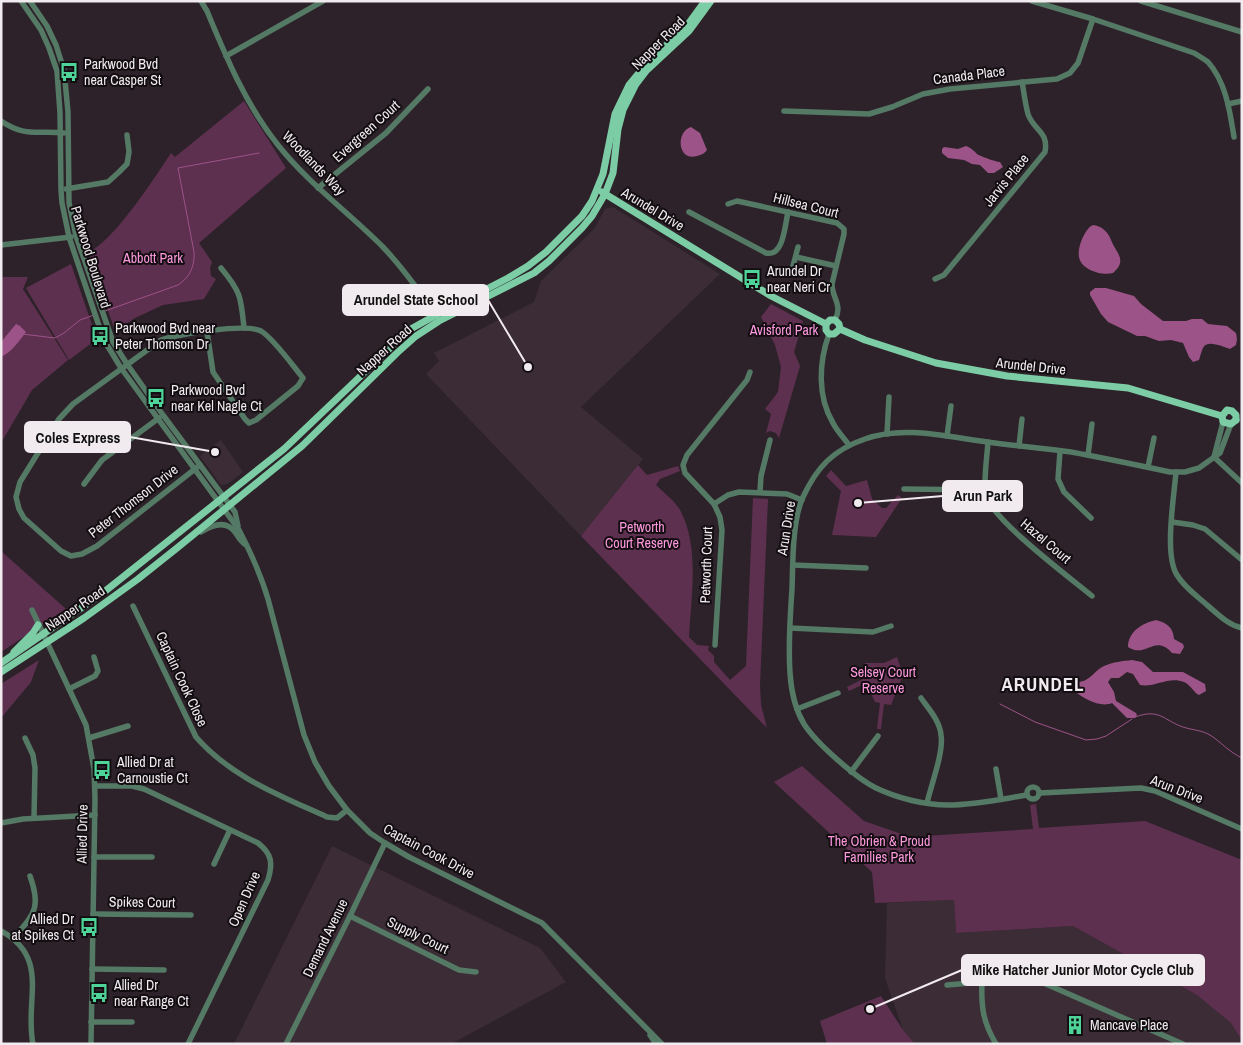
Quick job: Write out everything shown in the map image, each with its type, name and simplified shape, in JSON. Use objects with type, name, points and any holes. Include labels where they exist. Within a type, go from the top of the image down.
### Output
[{"type":"main road","name":"Napper Road","points":[[1,663],[148,558],[284,449],[409,330],[534,273],[549,261],[582,228],[592,216],[605,194],[613,173],[625,104],[632,91],[646,71],[689,31],[711,1]]},
{"type":"main road","name":"Napper Road","points":[[1,672],[118,594],[227,508],[302,446],[407,344],[438,318],[534,261],[560,238],[583,215],[597,190],[603,174],[615,114],[629,85],[649,61],[686,27],[703,3]]},
{"type":"main road","name":"Arundel Drive","points":[[597,190],[771,296],[826,324]]},
{"type":"main road","points":[[830,320],[835,320],[839,324],[840,329],[834,334],[829,334],[826,330],[826,324],[830,320]]},
{"type":"main road","name":"Arundel Drive","points":[[840,329],[864,340],[936,363],[1007,376],[1128,388],[1231,421]]},
{"type":"main road","points":[[9,658],[23,641],[33,633],[38,625]]},
{"type":"street","name":"Parkwood Boulevard","points":[[21,1],[41,30],[56,72],[61,132],[62,203],[69,237],[92,307],[107,345],[121,368],[194,469],[227,508],[235,512],[239,530]]},
{"type":"street","name":"Parkwood Boulevard","points":[[30,1],[47,26],[56,45],[64,70],[67,90],[68,189],[76,236],[104,320],[113,342],[127,364],[162,415],[200,465],[220,499]]},
{"type":"street","name":"Woodlands Way","points":[[201,1],[239,84],[277,145],[301,172],[381,246],[404,271],[438,318]]},
{"type":"street","points":[[226,56],[323,1]]},
{"type":"street","points":[[1032,1],[1194,53],[1207,62],[1218,76],[1228,104],[1234,137]]},
{"type":"street","points":[[1141,1],[1242,32]]},
{"type":"street","name":"Canada Place","points":[[784,111],[870,114],[923,94],[950,89],[1057,79],[1070,72],[1078,63],[1092,19]]},
{"type":"street","name":"Jarvis Place","points":[[935,279],[944,274],[1045,152],[1047,143],[1044,136],[1028,116],[1022,82]]},
{"type":"street","name":"Evergreen Court","points":[[318,188],[386,133],[428,89]]},
{"type":"street","points":[[1228,104],[1242,101]]},
{"type":"street","points":[[1,121],[12,128],[25,132],[68,133]]},
{"type":"street","points":[[61,190],[108,182],[127,164],[129,152],[127,135]]},
{"type":"street","name":"Hillsea Court","points":[[728,204],[737,201],[838,223],[842,226],[844,234],[832,290],[838,308],[835,320]]},
{"type":"street","points":[[688,212],[770,254],[776,251],[781,242],[788,212]]},
{"type":"street","points":[[1,245],[76,236]]},
{"type":"street","points":[[793,266],[798,247]]},
{"type":"street","points":[[796,257],[836,266]]},
{"type":"street","points":[[207,332],[211,364],[216,378],[249,423],[256,420],[298,386],[303,378],[268,337],[260,331],[244,328],[241,297],[234,284],[221,268]]},
{"type":"street","name":"Peter Thomson Drive","points":[[200,465],[97,546],[82,554],[71,556],[61,552],[24,518],[16,497],[20,482],[59,419],[73,404],[121,368],[161,340],[175,335],[244,328]]},
{"type":"street","points":[[829,334],[822,358],[823,396],[832,422],[849,445]]},
{"type":"street","name":"Petworth Court","points":[[716,645],[722,530],[720,517],[714,504],[685,473],[683,465],[686,455],[747,380],[750,372]]},
{"type":"street","points":[[887,434],[889,396]]},
{"type":"street","points":[[947,436],[952,406]]},
{"type":"street","points":[[84,484],[102,460],[162,415]]},
{"type":"street","points":[[1019,446],[1022,419]]},
{"type":"street","name":"Arun Drive","points":[[1027,795],[948,805],[927,803],[894,795],[876,788],[851,772],[816,739],[804,724],[797,709],[790,675],[793,564],[797,518],[802,500],[819,469],[832,455],[849,445],[887,434],[898,432],[947,436],[1088,455],[1176,472],[1185,472],[1199,468],[1220,453],[1231,421]]},
{"type":"street","points":[[1088,455],[1092,424]]},
{"type":"street","points":[[1148,467],[1154,438]]},
{"type":"street","points":[[760,492],[760,476],[770,440]]},
{"type":"street","name":"Hazel Court","points":[[988,442],[985,490],[994,511],[1092,596]]},
{"type":"street","points":[[1060,451],[1058,479],[1064,492],[1091,518]]},
{"type":"street","points":[[1214,457],[1242,483]]},
{"type":"street","points":[[1176,472],[1170,552],[1177,575],[1226,621],[1234,627],[1242,628]]},
{"type":"street","points":[[904,489],[985,490]]},
{"type":"street","points":[[714,504],[728,495],[739,492],[787,494],[802,500]]},
{"type":"street","points":[[1172,522],[1206,529],[1242,560]]},
{"type":"street","points":[[191,536],[221,524],[230,527],[241,542],[248,546]]},
{"type":"street","name":"Captain Cook Drive","points":[[239,530],[262,578],[304,735],[315,762],[329,786],[347,810],[370,833],[409,857],[542,923],[662,1044]]},
{"type":"street","points":[[793,564],[866,568]]},
{"type":"street","name":"Captain Cook Close","points":[[133,606],[196,737],[210,753],[244,778],[327,817],[337,818],[347,810]]},
{"type":"street","points":[[32,610],[44,634]]},
{"type":"street","points":[[790,628],[873,632],[891,626]]},
{"type":"street","name":"Allied Drive","points":[[44,634],[46,643],[86,725],[94,769],[95,815],[90,1044]]},
{"type":"street","points":[[69,690],[95,676],[98,670],[94,657]]},
{"type":"street","points":[[797,709],[838,693]]},
{"type":"street","points":[[921,698],[932,713],[942,734],[942,747],[927,803]]},
{"type":"street","points":[[89,738],[128,726]]},
{"type":"street","points":[[851,772],[878,736]]},
{"type":"street","points":[[25,738],[33,755],[35,768],[34,818]]},
{"type":"street","points":[[996,769],[1001,799]]},
{"type":"street","name":"Open Drive","points":[[95,786],[132,786],[144,788],[267,850],[271,869],[268,880],[188,1044]]},
{"type":"street","points":[[1032,787],[1036,788],[1040,793],[1034,800],[1030,799],[1027,795],[1028,789],[1032,787]]},
{"type":"street","name":"Arun Drive","points":[[1040,793],[1141,788],[1155,791],[1242,829]]},
{"type":"street","points":[[1,823],[34,818],[95,815]]},
{"type":"street","points":[[214,864],[230,830]]},
{"type":"street","name":"Demand Avenue","points":[[286,1044],[385,843]]},
{"type":"street","points":[[94,858],[152,857]]},
{"type":"street","points":[[13,939],[36,909],[36,898],[30,876]]},
{"type":"street","name":"Spikes Court","points":[[93,914],[191,916]]},
{"type":"street","name":"Supply Court","points":[[350,916],[459,970],[476,972]]},
{"type":"street","points":[[1,931],[23,949],[30,963],[33,976],[32,1044]]},
{"type":"street","points":[[92,969],[164,970]]},
{"type":"street","points":[[947,985],[1018,979],[1039,981],[1183,1044]]},
{"type":"street","points":[[982,982],[981,1002],[984,1019],[996,1044]]},
{"type":"street","points":[[91,1022],[132,1022]]},
{"type":"street","name":"Captain Cook Drive","points":[[641,1023],[656,1044]]},
{"type":"shaded area","points":[[691,127],[700,133],[707,150],[700,155],[691,157],[683,151],[681,140],[686,130]]},
{"type":"shaded area","points":[[966,146],[979,155],[1000,162],[1003,167],[994,173],[988,173],[980,165],[948,158],[942,153],[944,147],[958,149]]},
{"type":"shaded area","points":[[613,207],[720,274],[581,407],[643,459],[581,536],[426,374],[439,361],[434,353],[534,302],[541,281],[594,229],[605,209]]},
{"type":"shaded area","points":[[1093,225],[1102,228],[1106,232],[1120,256],[1120,264],[1113,273],[1098,273],[1088,269],[1081,262],[1079,257],[1080,244],[1087,230]]},
{"type":"shaded area","points":[[1095,288],[1106,288],[1134,296],[1163,321],[1202,319],[1208,324],[1227,326],[1236,333],[1236,345],[1230,349],[1215,344],[1205,345],[1199,360],[1193,362],[1183,343],[1171,340],[1159,341],[1145,336],[1137,336],[1108,322],[1090,295],[1090,292]]},
{"type":"shaded area","points":[[16,324],[26,332],[12,349],[1,357],[1,342]]},
{"type":"shaded area","points":[[221,440],[243,472],[229,483],[223,485],[220,484],[200,456]]},
{"type":"shaded area","points":[[1156,620],[1169,626],[1174,639],[1183,644],[1184,647],[1180,654],[1172,653],[1166,647],[1160,645],[1140,650],[1128,647],[1130,637],[1137,629],[1146,623]]},
{"type":"shaded area","points":[[1132,660],[1142,662],[1153,672],[1183,672],[1205,684],[1206,691],[1199,695],[1186,683],[1172,680],[1151,685],[1140,685],[1133,674],[1127,672],[1119,678],[1111,678],[1108,682],[1114,692],[1116,701],[1137,715],[1135,718],[1127,718],[1112,703],[1092,702],[1075,691],[1078,682],[1082,682],[1100,668]]},
{"type":"shaded area","points":[[332,846],[540,948],[566,982],[451,1044],[234,1044]]},
{"type":"shaded area","points":[[954,900],[956,933],[1073,926],[1197,995],[1231,1023],[1242,1044],[915,1044],[903,1030],[885,978],[887,903]]},
{"type":"green space","name":"Abbott Park","points":[[244,101],[286,168],[199,243],[212,262],[210,268],[211,276],[216,279],[204,299],[163,305],[135,318],[115,331],[88,252],[98,246],[121,223],[171,153],[175,157]]},
{"type":"green space","points":[[71,264],[97,339],[69,360],[26,288]]},
{"type":"green space","points":[[1,277],[28,277],[23,289],[68,360],[32,390],[1,443]]},
{"type":"green space","name":"Avisford Park","points":[[771,304],[803,321],[794,352],[800,366],[779,438],[776,433],[770,431],[766,433],[771,414],[765,409],[778,392],[781,367],[775,345],[761,317]]},
{"type":"green space","name":"Petworth Court Reserve","points":[[638,465],[647,475],[678,466],[680,471],[660,479],[656,485],[680,510],[690,540],[693,572],[689,637],[697,645],[709,646],[708,650],[714,656],[714,662],[730,680],[746,666],[753,498],[768,499],[760,685],[761,705],[767,728],[581,536]]},
{"type":"green space","points":[[831,470],[846,486],[867,480],[872,499],[882,508],[886,508],[898,495],[902,498],[876,537],[832,535],[841,491],[826,476]]},
{"type":"green space","points":[[1,551],[66,609],[1,652]]},
{"type":"green space","name":"Selsey Court Reserve","points":[[897,657],[903,675],[891,705],[884,704],[881,729],[877,729],[880,703],[875,702],[866,683],[849,691],[847,687],[865,678],[865,663],[884,663]]},
{"type":"green space","points":[[39,660],[31,682],[1,718],[1,684]]},
{"type":"green space","name":"The Obrien & Proud Families Park","points":[[802,766],[864,821],[910,837],[1033,829],[1030,805],[1036,804],[1039,828],[1145,821],[1242,860],[1242,1041],[1231,1023],[1197,995],[1073,926],[956,933],[954,900],[875,903],[872,872],[774,782]]},
{"type":"green space","points":[[881,996],[903,1030],[915,1044],[827,1044],[820,1021]]},
{"type":"waterway","points":[[105,311],[178,285],[191,271],[194,262],[194,252],[178,168],[259,153]]},
{"type":"waterway","points":[[22,334],[55,338],[80,320],[94,315]]},
{"type":"waterway","points":[[1000,704],[1035,722],[1086,740],[1106,736],[1132,719]]},
{"type":"waterway","points":[[1135,717],[1156,714],[1183,727],[1207,733],[1242,758]]},
{"type":"place","name":"Parkwood Bvd near Casper St","points":[[69,72]]},
{"type":"place","name":"Arundel Dr near Neri Cr","points":[[752,279]]},
{"type":"place","name":"Parkwood Bvd near Peter Thomson Dr","points":[[100,336]]},
{"type":"place","name":"Arundel State School","points":[[528,367]]},
{"type":"place","name":"Parkwood Bvd near Kel Nagle Ct","points":[[156,398]]},
{"type":"place","name":"Coles Express","points":[[215,452]]},
{"type":"place","name":"Arun Park","points":[[858,503]]},
{"type":"place","name":"Allied Dr at Carnoustie Ct","points":[[102,770]]},
{"type":"place","name":"Allied Dr at Spikes Ct","points":[[89,927]]},
{"type":"place","name":"Allied Dr near Range Ct","points":[[99,993]]},
{"type":"place","name":"Mike Hatcher Junior Motor Cycle Club","points":[[870,1009]]},
{"type":"place","name":"Mancave Place","points":[[1075,1025]]},
{"type":"district","name":"ARUNDEL","points":[[1043,684]]}]
